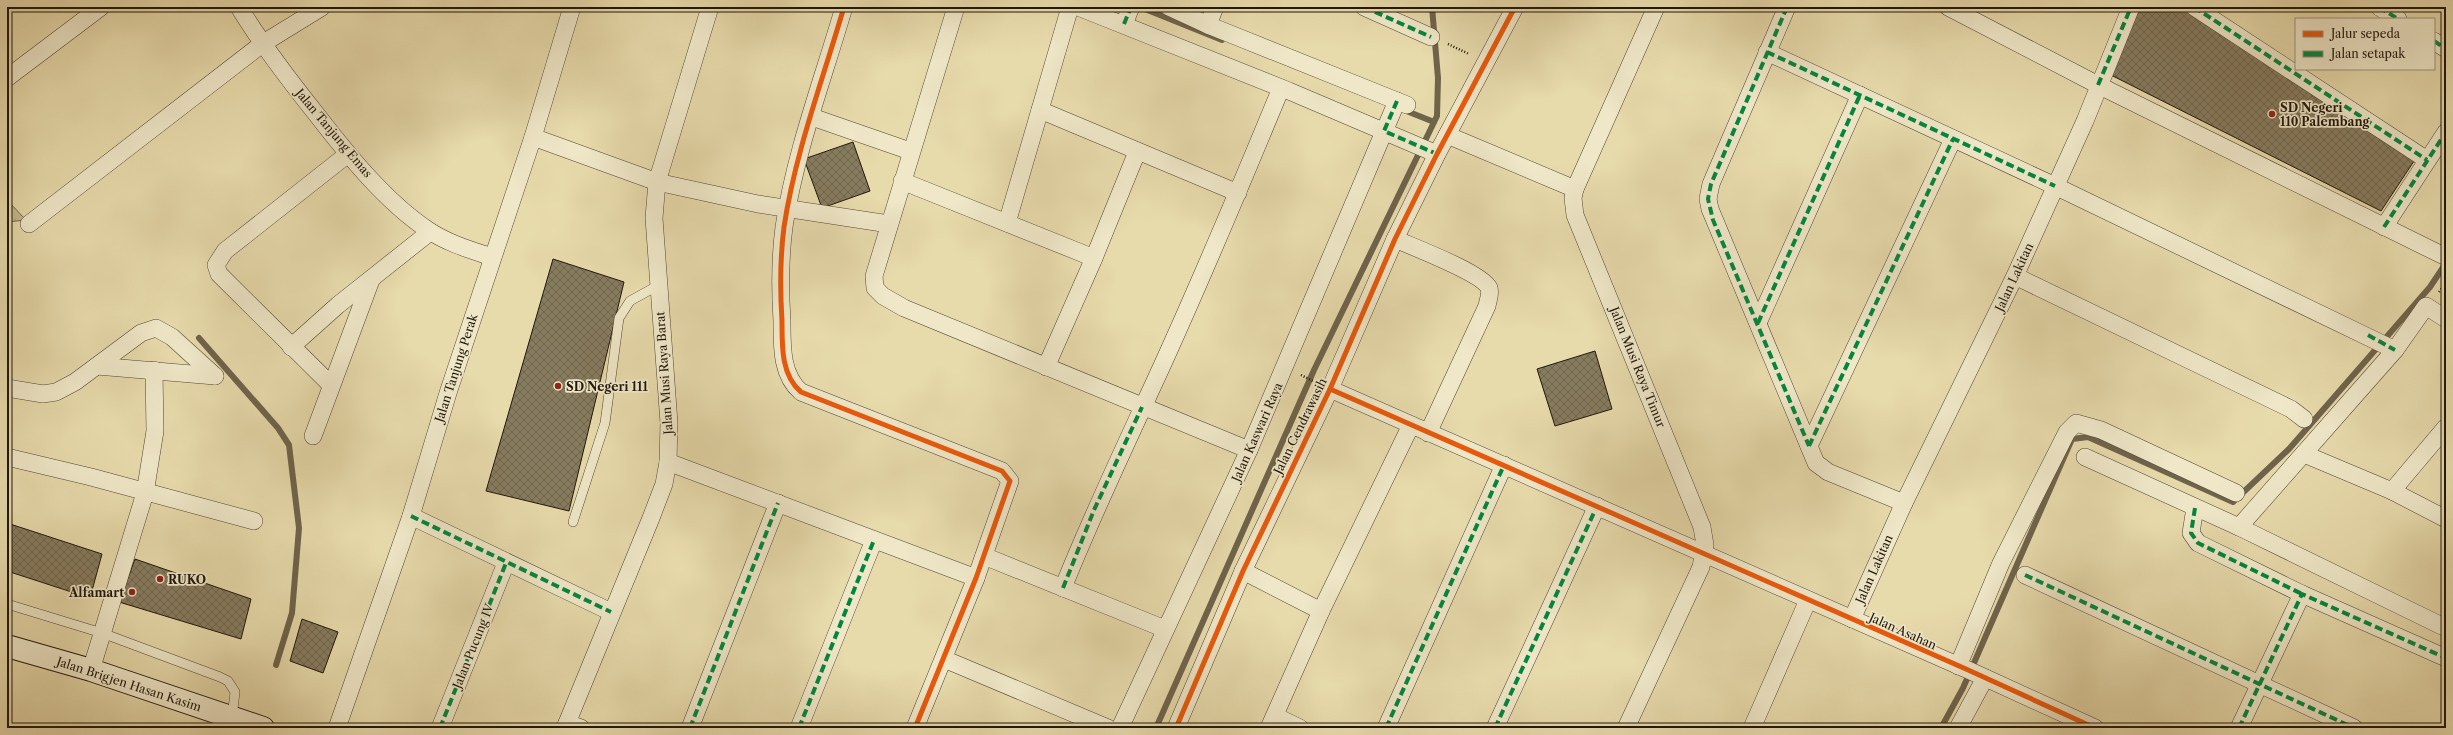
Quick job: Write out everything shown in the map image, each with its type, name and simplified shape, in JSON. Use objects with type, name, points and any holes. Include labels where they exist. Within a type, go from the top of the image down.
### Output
[{"type":"street","points":[[7,78],[101,7]]},
{"type":"street","name":"Jalan Tanjung Emas","points":[[239,7],[262,44],[348,154],[382,189],[419,224],[430,232],[492,257]]},
{"type":"street","points":[[29,224],[262,44],[322,7]]},
{"type":"street","name":"Jalan Tanjung Perak","points":[[337,728],[411,516],[448,393],[533,137],[572,7]]},
{"type":"street","name":"Jalan Musi Raya Barat","points":[[571,726],[612,612],[652,518],[664,484],[668,462],[669,423],[654,218],[657,182],[710,7]]},
{"type":"street","points":[[844,7],[787,208],[780,278],[782,342],[786,372],[790,380],[802,392],[1006,474],[1010,481],[976,578],[915,728]]},
{"type":"street","points":[[956,7],[910,151],[874,276],[875,288],[904,308],[1249,450]]},
{"type":"street","points":[[1007,223],[1070,7]]},
{"type":"street","points":[[1078,7],[1127,15],[1281,88],[1395,112]]},
{"type":"street","points":[[1169,7],[1395,112],[1411,142],[1432,152]]},
{"type":"street","points":[[1208,25],[1215,7]]},
{"type":"street","points":[[1364,7],[1431,37]]},
{"type":"street","name":"Jalan Cendrawasih","points":[[1176,728],[1243,571],[1330,389],[1432,152],[1447,135],[1515,7]]},
{"type":"street","name":"Jalan Musi Raya Timur","points":[[1626,728],[1701,567],[1705,539],[1702,527],[1575,215],[1572,198],[1575,188],[1656,7]]},
{"type":"street","points":[[1787,7],[1711,184],[1708,199],[1713,220],[1809,446],[1820,468],[1904,502]]},
{"type":"street","points":[[1948,7],[2098,85],[2442,255]]},
{"type":"street","name":"Jalan Lakitan","points":[[1852,619],[1904,502],[2015,276],[2131,7]]},
{"type":"street","points":[[2194,7],[2427,160]]},
{"type":"street","points":[[2379,7],[2396,18]]},
{"type":"street","points":[[2435,42],[2446,49]]},
{"type":"street","points":[[1767,52],[2055,186],[2368,334],[2393,348]]},
{"type":"street","points":[[1063,588],[1094,510],[1238,193],[1281,88]]},
{"type":"street","points":[[1758,323],[1860,95]]},
{"type":"street","points":[[1040,110],[1137,152],[1238,193]]},
{"type":"street","name":"Jalan Kaswari Raya","points":[[1120,728],[1249,450],[1395,112]]},
{"type":"street","points":[[812,116],[910,151]]},
{"type":"street","points":[[2384,226],[2446,132]]},
{"type":"street","points":[[1447,135],[1575,188]]},
{"type":"street","points":[[533,137],[657,182],[718,196],[889,224]]},
{"type":"street","points":[[1809,446],[1953,139]]},
{"type":"street","points":[[1046,367],[1094,258],[1137,152]]},
{"type":"street","points":[[331,386],[219,274],[216,261],[225,251],[348,154]]},
{"type":"street","points":[[902,181],[1094,258]]},
{"type":"street","points":[[291,347],[373,276],[430,232]]},
{"type":"street","points":[[1395,239],[1468,272],[1486,284],[1489,290],[1487,306],[1428,433]]},
{"type":"street","points":[[313,436],[373,276]]},
{"type":"street","points":[[2015,276],[2291,410],[2304,419]]},
{"type":"street","points":[[2239,528],[2304,454],[2393,348],[2426,306],[2446,319]]},
{"type":"street","points":[[7,388],[43,394],[56,392],[66,388],[141,333],[156,328],[172,337],[214,376],[97,366]]},
{"type":"street","points":[[91,670],[145,493],[155,431],[154,370]]},
{"type":"street","name":"Jalan Asahan","points":[[1330,389],[1704,553],[2094,728]]},
{"type":"street","points":[[1958,728],[2001,563],[2067,432],[2076,423],[2101,430],[2236,493]]},
{"type":"street","points":[[1300,728],[1272,722],[1321,611],[1411,425]]},
{"type":"street","points":[[2392,491],[2446,427]]},
{"type":"street","points":[[2304,454],[2392,491],[2446,518]]},
{"type":"street","points":[[2085,457],[2239,528],[2446,628]]},
{"type":"street","points":[[7,458],[91,477],[145,493],[254,521]]},
{"type":"street","points":[[668,462],[976,578]]},
{"type":"street","points":[[1386,728],[1504,465]]},
{"type":"street","points":[[690,728],[778,503]]},
{"type":"street","points":[[1495,728],[1597,506]]},
{"type":"street","points":[[2196,508],[2191,533],[2198,543],[2302,594],[2446,658]]},
{"type":"street","points":[[411,516],[506,563],[612,612]]},
{"type":"street","points":[[800,728],[874,540]]},
{"type":"street","points":[[984,556],[1165,629]]},
{"type":"street","name":"Jalan Pucung IV","points":[[440,728],[506,563]]},
{"type":"street","points":[[1243,571],[1321,611]]},
{"type":"street","points":[[2025,575],[2354,728]]},
{"type":"street","points":[[2240,728],[2302,594]]},
{"type":"street","points":[[1752,728],[1808,600]]},
{"type":"street","name":"Jalan Brigjen Hasan Kasim","points":[[7,646],[91,670],[248,723]]},
{"type":"street","points":[[944,659],[1108,728]]},
{"type":"lane","points":[[573,522],[605,423],[619,318],[630,301],[658,286]]},
{"type":"lane","points":[[7,604],[102,633],[228,681],[235,692],[248,723]]},
{"type":"green space","points":[[7,200],[26,220],[7,222]]},
{"type":"building","name":"SD Negeri 110 Palembang","points":[[2139,7],[2189,7],[2418,155],[2381,211],[2109,74]]},
{"type":"building","points":[[853,142],[870,191],[822,208],[804,159]]},
{"type":"building","name":"SD Negeri 111","points":[[553,259],[624,282],[569,511],[486,491]]},
{"type":"building","points":[[1595,351],[1612,409],[1555,426],[1537,369]]},
{"type":"building","points":[[7,523],[102,554],[90,598],[7,571]]},
{"type":"building","name":"RUKO","points":[[135,559],[251,599],[241,639],[119,602]]},
{"type":"building","points":[[302,619],[338,632],[323,673],[290,661]]},
{"type":"waterway","points":[[1140,7],[1222,40]]},
{"type":"waterway","points":[[1156,728],[1314,370],[1437,116],[1438,78],[1432,7]]},
{"type":"waterway","points":[[1404,110],[1434,122]]},
{"type":"waterway","points":[[1941,728],[1963,688],[2072,439],[2088,437],[2233,502],[2289,449],[2430,287],[2446,263]]},
{"type":"waterway","points":[[199,338],[278,428],[289,445],[299,528],[292,613],[276,665]]},
{"type":"marked path","points":[[1124,24],[1131,7]]},
{"type":"marked path","points":[[1364,7],[1431,37]]},
{"type":"marked path","points":[[1787,7],[1711,184],[1708,199],[1713,220],[1809,446]]},
{"type":"marked path","points":[[2098,85],[2131,7]]},
{"type":"marked path","points":[[2194,7],[2427,160]]},
{"type":"marked path","points":[[2379,7],[2396,18]]},
{"type":"marked path","points":[[2435,42],[2446,49]]},
{"type":"marked path","points":[[1767,52],[2055,186]]},
{"type":"marked path","points":[[1758,323],[1860,95]]},
{"type":"marked path","points":[[1397,101],[1384,131],[1437,154]]},
{"type":"marked path","points":[[2384,227],[2446,132]]},
{"type":"marked path","points":[[1809,446],[1953,139]]},
{"type":"marked path","points":[[2368,335],[2395,350]]},
{"type":"marked path","points":[[1063,588],[1094,510],[1142,407]]},
{"type":"marked path","points":[[1386,728],[1504,465]]},
{"type":"marked path","points":[[690,728],[778,503]]},
{"type":"marked path","points":[[1495,728],[1597,506]]},
{"type":"marked path","points":[[2195,508],[2191,533],[2198,543],[2302,594]]},
{"type":"marked path","points":[[411,516],[611,612]]},
{"type":"marked path","points":[[799,728],[874,540]]},
{"type":"marked path","points":[[440,728],[506,563]]},
{"type":"marked path","points":[[2025,575],[2354,728]]},
{"type":"marked path","points":[[2239,728],[2302,594],[2446,658]]},
{"type":"cycle path","points":[[844,7],[802,144],[784,227],[781,286],[783,350],[786,369],[794,385],[801,392],[1002,471],[1010,481],[976,578],[915,728]]},
{"type":"cycle path","points":[[1176,728],[1243,571],[1330,389],[1395,239],[1437,154],[1515,7]]},
{"type":"cycle path","points":[[1330,389],[1966,669],[2095,728]]},
{"type":"place","name":"SD Negeri 110 Palembang","points":[[2272,114]]},
{"type":"place","name":"SD Negeri 111","points":[[558,386]]},
{"type":"place","name":"RUKO","points":[[160,579]]},
{"type":"place","name":"Alfamart","points":[[132,592]]}]
